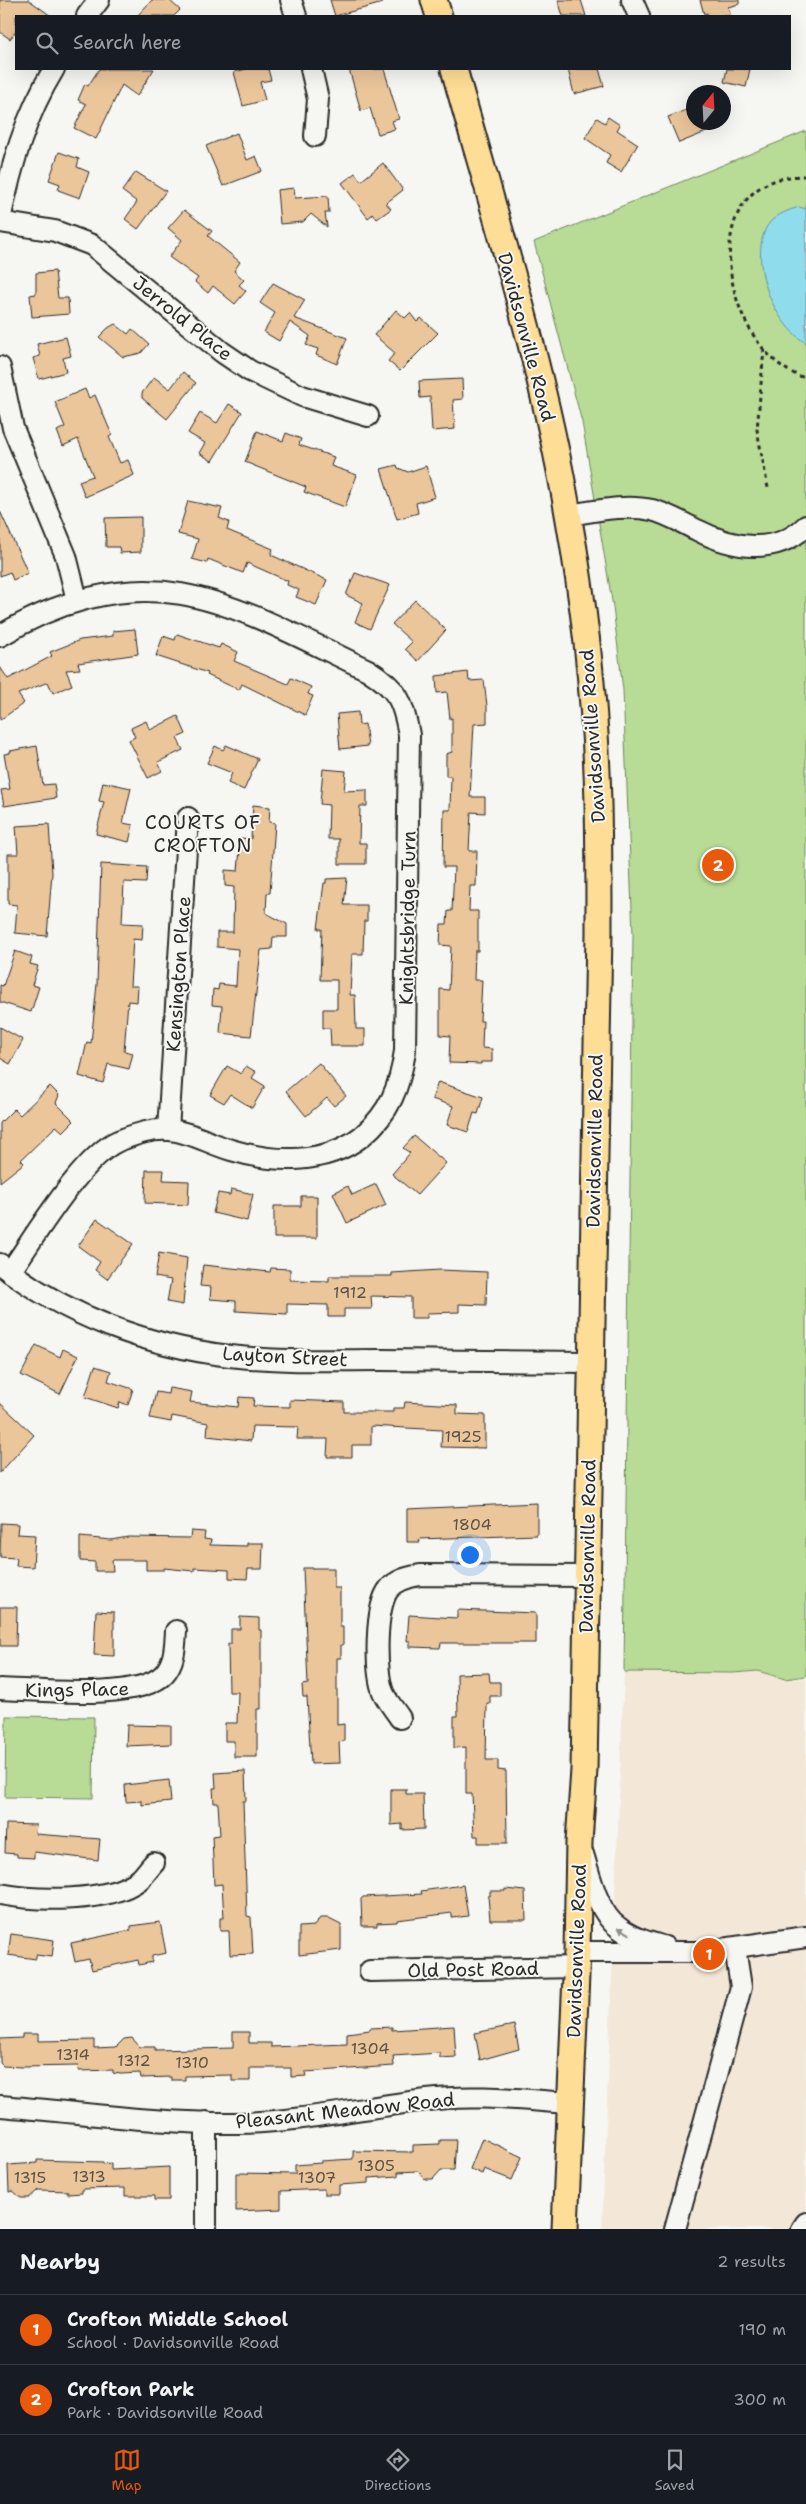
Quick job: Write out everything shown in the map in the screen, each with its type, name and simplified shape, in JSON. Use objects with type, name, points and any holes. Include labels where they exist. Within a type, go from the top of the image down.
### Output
[{"type":"main road","points":[[434,0],[439,15]]},
{"type":"main road","name":"Davidsonville Road","points":[[454,70],[526,327],[553,435],[568,514],[592,693],[598,803],[598,942],[584,1770],[579,1842],[565,2229]]},
{"type":"street","points":[[88,15],[99,0]]},
{"type":"street","points":[[291,0],[296,15]]},
{"type":"street","points":[[632,0],[639,15]]},
{"type":"street","points":[[0,221],[15,153],[38,96],[53,70]]},
{"type":"street","points":[[311,70],[318,99],[315,136]]},
{"type":"street","name":"Jerrold Place","points":[[0,221],[55,231],[92,246],[215,346],[250,371],[302,396],[368,416]]},
{"type":"street","points":[[0,367],[13,428],[66,556],[77,600]]},
{"type":"street","points":[[568,514],[625,508],[651,510],[671,516],[720,541],[745,547],[780,544],[797,535],[806,526]]},
{"type":"street","name":"Knightsbridge Turn","points":[[0,636],[46,610],[77,600],[110,594],[153,591],[182,594],[251,616],[368,670],[385,681],[398,694],[404,710],[409,735],[405,1051],[401,1080],[377,1123],[353,1142],[328,1154],[299,1159],[271,1158],[231,1150],[187,1134],[168,1130],[132,1136],[99,1153],[5,1268]]},
{"type":"street","name":"Kensington Place","points":[[168,1130],[188,818]]},
{"type":"street","name":"Layton Street","points":[[5,1268],[84,1316],[159,1342],[230,1356],[270,1359],[590,1362]]},
{"type":"street","points":[[400,1718],[383,1691],[380,1675],[380,1609],[383,1598],[395,1583],[420,1575],[587,1576]]},
{"type":"street","name":"Kings Place","points":[[0,1689],[122,1691],[142,1687],[164,1673],[175,1650],[176,1630]]},
{"type":"street","points":[[579,1842],[594,1891],[617,1927],[639,1939],[686,1953]]},
{"type":"street","points":[[0,1894],[46,1899],[82,1897],[112,1892],[138,1880],[154,1863]]},
{"type":"street","name":"Old Post Road","points":[[370,1971],[686,1953],[735,1948],[806,1937]]},
{"type":"street","points":[[675,2229],[741,1986],[735,1948]]},
{"type":"street","name":"Pleasant Meadow Road","points":[[0,2106],[206,2122],[274,2122],[428,2100],[471,2097],[571,2103]]},
{"type":"street","points":[[206,2122],[206,2229]]},
{"type":"street","points":[[802,2229],[806,2223]]},
{"type":"path","points":[[806,176],[792,176],[775,180],[754,192],[743,203],[732,233],[729,252],[733,290],[750,329],[764,348],[782,365],[806,378]]},
{"type":"path","points":[[764,348],[757,430],[768,488]]},
{"type":"shaded area","points":[[758,1671],[785,1679],[806,1678],[806,2229],[602,2229],[624,1672],[733,1673]]},
{"type":"green space","points":[[806,131],[806,1676],[785,1679],[758,1671],[733,1673],[624,1672],[633,934],[623,690],[613,607],[582,422],[534,242]]},
{"type":"green space","points":[[6,1716],[94,1717],[93,1798],[5,1797]]},
{"type":"water","points":[[799,207],[806,209],[806,343],[794,334],[775,308],[763,276],[761,260],[761,244],[768,225],[779,215]]},
{"type":"building","points":[[0,0],[29,0],[50,15],[15,15],[15,32],[10,39],[0,32]]},
{"type":"building","points":[[152,0],[169,0],[180,10],[175,15],[138,15]]},
{"type":"building","points":[[330,0],[383,0],[383,3],[335,15]]},
{"type":"building","points":[[558,0],[581,0],[586,15],[563,15]]},
{"type":"building","points":[[700,0],[739,0],[739,4],[728,7],[731,15],[704,14]]},
{"type":"building","points":[[98,70],[153,70],[137,96],[122,85],[96,139],[74,128],[86,104],[78,100],[85,84],[88,86]]},
{"type":"building","points":[[268,70],[271,80],[260,82],[265,100],[243,106],[234,72]]},
{"type":"building","points":[[349,70],[384,70],[399,119],[392,121],[395,129],[378,134],[370,108],[361,111]]},
{"type":"building","points":[[568,70],[599,70],[604,86],[574,94]]},
{"type":"building","points":[[727,70],[750,70],[746,87],[724,82]]},
{"type":"building","points":[[686,110],[686,130],[705,130],[706,132],[679,143],[668,117]]},
{"type":"building","points":[[608,117],[620,125],[617,130],[638,144],[621,172],[606,163],[610,155],[585,138],[597,118],[605,123]]},
{"type":"building","points":[[237,133],[247,160],[256,156],[262,171],[223,186],[206,146]]},
{"type":"building","points":[[59,152],[79,159],[77,167],[89,172],[80,198],[58,190],[60,184],[49,180]]},
{"type":"building","points":[[383,163],[403,190],[386,203],[391,209],[377,219],[373,214],[368,218],[342,183],[355,173],[361,181]]},
{"type":"building","points":[[136,172],[166,191],[138,229],[125,219],[137,202],[122,191]]},
{"type":"building","points":[[294,188],[295,198],[328,196],[329,213],[325,213],[327,227],[311,214],[303,222],[280,224],[277,190]]},
{"type":"building","points":[[184,210],[212,231],[208,236],[240,262],[234,271],[244,280],[239,285],[246,291],[235,304],[213,286],[208,293],[195,282],[198,278],[169,257],[182,240],[168,228]]},
{"type":"building","points":[[55,271],[58,298],[68,298],[69,314],[32,317],[30,295],[36,294],[36,273]]},
{"type":"building","points":[[273,283],[305,300],[294,318],[347,338],[337,364],[316,355],[318,349],[306,345],[310,336],[290,322],[279,341],[264,332],[275,313],[260,303]]},
{"type":"building","points":[[396,310],[405,318],[410,313],[417,322],[421,318],[438,333],[400,371],[388,361],[395,353],[374,335]]},
{"type":"building","points":[[115,324],[128,334],[132,329],[149,344],[141,353],[123,357],[99,337]]},
{"type":"building","points":[[66,337],[71,356],[63,358],[66,372],[39,379],[33,358],[40,356],[37,344]]},
{"type":"building","points":[[183,372],[196,383],[167,419],[142,398],[142,393],[154,377],[170,389]]},
{"type":"building","points":[[462,379],[463,399],[453,400],[455,429],[432,431],[430,397],[420,398],[419,381]]},
{"type":"building","points":[[85,389],[89,398],[95,395],[112,435],[109,437],[120,463],[128,460],[134,475],[85,497],[79,481],[93,476],[78,439],[63,446],[57,431],[65,427],[55,402]]},
{"type":"building","points":[[229,404],[242,412],[212,461],[199,453],[205,443],[188,433],[200,413],[217,423]]},
{"type":"building","points":[[257,431],[283,441],[286,433],[301,439],[299,445],[334,457],[331,466],[357,475],[345,507],[304,492],[306,487],[245,462]]},
{"type":"building","points":[[397,465],[398,468],[408,472],[426,466],[435,497],[416,503],[418,513],[397,519],[381,469]]},
{"type":"building","points":[[188,501],[222,508],[219,518],[229,522],[227,530],[273,549],[271,555],[327,580],[316,605],[296,597],[299,590],[287,585],[288,581],[247,563],[243,573],[208,559],[207,563],[192,559],[198,539],[178,534]]},
{"type":"building","points":[[0,511],[28,573],[13,580],[10,572],[0,576]]},
{"type":"building","points":[[141,517],[141,552],[120,553],[119,547],[106,547],[105,518]]},
{"type":"building","points":[[355,573],[390,585],[370,629],[355,622],[363,603],[346,595]]},
{"type":"building","points":[[415,600],[446,630],[418,661],[405,649],[412,642],[392,624]]},
{"type":"building","points":[[135,629],[138,654],[78,663],[80,669],[66,670],[72,685],[53,693],[48,682],[18,694],[24,703],[0,720],[0,667],[8,679],[52,656],[50,652],[80,640],[113,636],[113,631]]},
{"type":"building","points":[[177,634],[219,648],[221,644],[238,652],[234,661],[288,684],[291,678],[311,687],[308,694],[313,696],[305,715],[242,684],[239,690],[207,675],[208,673],[156,656],[163,636],[175,640]]},
{"type":"building","points":[[468,672],[469,681],[484,680],[487,706],[487,723],[474,724],[470,797],[485,797],[485,813],[471,812],[469,851],[477,851],[476,886],[470,886],[469,911],[478,911],[478,951],[475,951],[474,980],[482,980],[480,1021],[483,1021],[482,1048],[492,1049],[492,1062],[481,1062],[481,1064],[449,1063],[450,1036],[440,1035],[440,989],[449,990],[451,946],[440,945],[441,924],[447,924],[448,911],[452,911],[454,867],[443,867],[444,810],[450,810],[451,776],[446,776],[446,754],[452,752],[452,718],[450,719],[447,692],[437,693],[436,676]]},
{"type":"building","points":[[358,712],[359,725],[365,724],[368,746],[340,749],[337,714]]},
{"type":"building","points":[[178,716],[186,734],[177,738],[183,750],[158,762],[162,771],[148,778],[129,740],[135,737],[131,728],[146,721],[150,730]]},
{"type":"building","points":[[226,745],[258,759],[244,790],[228,783],[232,773],[207,763],[215,746],[223,750]]},
{"type":"building","points":[[37,746],[43,785],[54,784],[56,798],[4,806],[1,790],[10,789],[4,754],[10,753],[10,751]]},
{"type":"building","points":[[323,769],[346,771],[344,791],[367,790],[367,806],[360,806],[359,843],[366,843],[366,864],[339,864],[339,839],[328,839],[329,805],[320,804]]},
{"type":"building","points":[[103,782],[131,788],[123,823],[133,825],[129,842],[96,834],[104,802],[99,801]]},
{"type":"building","points":[[253,805],[270,807],[269,822],[275,823],[270,893],[267,893],[266,913],[287,924],[287,937],[273,937],[272,949],[261,950],[251,1036],[220,1033],[222,1006],[212,1005],[213,989],[218,990],[219,984],[236,986],[238,949],[217,947],[217,932],[233,932],[234,887],[225,886],[225,870],[238,871],[241,838],[251,839]]},
{"type":"building","points":[[49,824],[52,873],[47,936],[15,933],[17,905],[8,904],[8,854],[18,854],[16,826]]},
{"type":"building","points":[[101,864],[147,867],[146,883],[124,882],[122,923],[143,924],[142,940],[133,939],[130,986],[138,986],[137,1002],[128,1001],[124,1051],[133,1053],[129,1069],[108,1064],[103,1083],[79,1076],[87,1042],[91,1043],[97,984]]},
{"type":"building","points":[[347,878],[344,905],[367,905],[367,921],[364,921],[363,954],[352,954],[350,995],[355,995],[356,1029],[365,1029],[365,1046],[331,1046],[330,1028],[323,1028],[323,1009],[337,1009],[337,980],[320,980],[322,929],[318,929],[324,883],[326,883],[326,879]]},
{"type":"building","points":[[15,951],[32,957],[30,964],[38,966],[32,985],[39,987],[31,1012],[0,1002],[0,985],[3,986]]},
{"type":"building","points":[[0,1027],[23,1040],[10,1064],[0,1058]]},
{"type":"building","points":[[319,1063],[346,1096],[334,1106],[327,1098],[306,1116],[286,1091]]},
{"type":"building","points":[[227,1066],[241,1074],[246,1066],[256,1072],[252,1078],[265,1086],[252,1108],[230,1094],[224,1103],[210,1095]]},
{"type":"building","points":[[438,1082],[483,1097],[478,1114],[474,1113],[468,1132],[447,1125],[453,1106],[432,1099]]},
{"type":"building","points":[[50,1086],[59,1095],[56,1103],[74,1121],[63,1132],[56,1126],[21,1160],[24,1163],[0,1182],[0,1123],[14,1109],[20,1115]]},
{"type":"building","points":[[414,1136],[446,1163],[417,1195],[392,1174],[410,1153],[403,1148]]},
{"type":"building","points":[[146,1170],[164,1170],[163,1180],[189,1181],[188,1205],[145,1203]]},
{"type":"building","points":[[376,1184],[386,1205],[347,1223],[333,1193],[348,1186],[352,1195]]},
{"type":"building","points":[[231,1189],[253,1194],[247,1221],[213,1213],[218,1193],[230,1195]]},
{"type":"building","points":[[301,1196],[317,1196],[317,1238],[274,1238],[274,1206],[301,1206]]},
{"type":"building","points":[[97,1219],[133,1244],[107,1279],[95,1270],[100,1262],[78,1246]]},
{"type":"building","points":[[159,1253],[187,1258],[183,1305],[167,1302],[171,1280],[155,1277]]},
{"type":"building","points":[[203,1265],[270,1272],[271,1268],[290,1269],[290,1280],[329,1281],[329,1276],[392,1276],[392,1273],[440,1270],[487,1272],[486,1305],[459,1304],[459,1312],[427,1313],[427,1318],[411,1318],[411,1297],[371,1296],[372,1309],[344,1309],[344,1317],[328,1317],[328,1305],[287,1304],[287,1314],[236,1311],[236,1301],[210,1299],[211,1287],[200,1286]]},
{"type":"building","points":[[36,1345],[60,1357],[63,1349],[78,1356],[60,1394],[21,1375]]},
{"type":"building","points":[[95,1366],[111,1371],[108,1381],[133,1389],[128,1405],[120,1402],[118,1408],[85,1397]]},
{"type":"building","points":[[169,1388],[192,1392],[190,1402],[238,1407],[239,1397],[254,1398],[253,1406],[290,1407],[290,1400],[344,1402],[344,1412],[393,1412],[393,1408],[404,1408],[405,1402],[457,1405],[457,1414],[485,1415],[485,1448],[441,1447],[442,1430],[371,1426],[371,1445],[352,1445],[352,1457],[327,1457],[328,1439],[297,1439],[298,1427],[252,1426],[251,1441],[207,1436],[208,1423],[172,1416],[171,1422],[150,1418],[156,1392],[168,1394]]},
{"type":"building","points":[[0,1403],[34,1435],[0,1473]]},
{"type":"building","points":[[537,1503],[537,1535],[419,1539],[420,1542],[407,1542],[407,1509]]},
{"type":"building","points":[[1,1523],[18,1524],[17,1534],[35,1535],[33,1567],[16,1566],[17,1558],[0,1557]]},
{"type":"building","points":[[191,1531],[205,1532],[204,1539],[211,1540],[210,1545],[247,1546],[247,1543],[263,1543],[262,1569],[248,1569],[247,1579],[229,1578],[229,1570],[194,1568],[194,1571],[164,1568],[164,1570],[146,1570],[146,1560],[112,1560],[113,1571],[95,1571],[95,1562],[80,1561],[80,1537],[111,1540],[128,1537],[190,1538]]},
{"type":"building","points":[[303,1568],[334,1568],[334,1588],[340,1588],[340,1627],[343,1627],[343,1645],[341,1645],[341,1658],[337,1658],[337,1725],[344,1724],[344,1741],[339,1742],[340,1763],[311,1764],[307,1697],[303,1697],[302,1685],[308,1684]]},
{"type":"building","points":[[0,1607],[17,1607],[16,1646],[0,1646]]},
{"type":"building","points":[[457,1610],[536,1613],[536,1643],[441,1643],[440,1648],[410,1647],[410,1641],[407,1641],[409,1615],[457,1618]]},
{"type":"building","points":[[96,1611],[114,1612],[114,1656],[94,1655]]},
{"type":"building","points":[[240,1617],[259,1618],[259,1630],[261,1630],[261,1709],[257,1709],[257,1757],[234,1757],[234,1741],[225,1741],[225,1723],[237,1723],[238,1692],[229,1692],[228,1644],[231,1644],[231,1629],[240,1629]]},
{"type":"building","points":[[489,1673],[490,1682],[500,1682],[500,1696],[490,1696],[490,1704],[487,1704],[486,1760],[498,1760],[498,1770],[506,1771],[507,1843],[478,1843],[478,1836],[474,1836],[472,1794],[466,1794],[466,1747],[454,1748],[454,1716],[458,1716],[457,1674]]},
{"type":"building","points":[[127,1725],[171,1726],[171,1744],[126,1746]]},
{"type":"building","points":[[245,1771],[246,1801],[243,1801],[247,1916],[251,1917],[253,1954],[230,1955],[229,1931],[220,1931],[220,1918],[224,1918],[222,1884],[214,1885],[212,1836],[220,1835],[218,1803],[214,1803],[213,1788],[216,1788],[215,1773]]},
{"type":"building","points":[[169,1780],[171,1802],[142,1805],[142,1801],[126,1802],[125,1785]]},
{"type":"building","points":[[391,1789],[406,1789],[406,1794],[423,1794],[424,1829],[402,1830],[402,1824],[391,1825]]},
{"type":"building","points":[[6,1824],[36,1825],[35,1834],[100,1839],[98,1860],[34,1852],[34,1858],[17,1857],[17,1854],[5,1853]]},
{"type":"building","points":[[463,1885],[468,1916],[452,1918],[452,1913],[397,1920],[397,1922],[377,1923],[377,1926],[362,1926],[361,1899],[363,1897],[422,1894],[421,1891]]},
{"type":"building","points":[[505,1889],[525,1891],[526,1920],[490,1920],[488,1896],[490,1896],[490,1891],[505,1891]]},
{"type":"building","points":[[320,1918],[327,1918],[341,1925],[341,1950],[299,1955],[299,1927],[314,1926]]},
{"type":"building","points":[[160,1922],[166,1953],[152,1956],[152,1962],[139,1965],[138,1960],[92,1970],[89,1959],[75,1962],[71,1943],[131,1930],[131,1926]]},
{"type":"building","points":[[11,1934],[54,1940],[52,1957],[36,1955],[36,1959],[8,1955]]},
{"type":"building","points":[[514,2025],[519,2049],[480,2060],[475,2033]]},
{"type":"building","points":[[454,2026],[456,2057],[440,2058],[440,2053],[393,2056],[394,2066],[305,2072],[306,2076],[291,2077],[291,2068],[250,2068],[250,2081],[232,2081],[232,2075],[185,2076],[185,2080],[171,2080],[171,2077],[141,2078],[140,2073],[121,2074],[113,2073],[113,2070],[79,2071],[78,2066],[22,2067],[3,2066],[0,2063],[0,2039],[22,2038],[22,2034],[38,2034],[38,2041],[94,2040],[94,2048],[116,2047],[124,2039],[132,2038],[140,2047],[155,2047],[155,2050],[233,2048],[233,2032],[249,2032],[249,2043],[271,2043],[271,2047],[347,2044],[347,2033],[370,2030],[370,2028],[392,2027],[392,2030]]},
{"type":"building","points":[[482,2138],[522,2157],[512,2180],[484,2169],[482,2174],[470,2169]]},
{"type":"building","points":[[440,2140],[456,2140],[454,2170],[441,2170],[433,2179],[425,2179],[418,2171],[398,2172],[398,2176],[369,2178],[369,2183],[339,2185],[339,2194],[324,2194],[324,2189],[281,2191],[281,2209],[236,2211],[236,2173],[295,2174],[295,2165],[353,2159],[353,2151],[413,2152],[413,2145],[440,2144]]},
{"type":"building","points":[[37,2160],[111,2163],[111,2170],[169,2167],[169,2200],[154,2200],[154,2196],[125,2196],[125,2188],[82,2189],[82,2193],[68,2194],[68,2191],[38,2190],[29,2198],[21,2198],[13,2191],[9,2192],[8,2165],[37,2163]]},
{"type":"place","name":"Crofton Park","points":[[718,865]]},
{"type":"place","name":"Crofton Middle School","points":[[709,1954]]},
{"type":"district","name":"COURTS OF CROFTON","points":[[203,834]]}]
